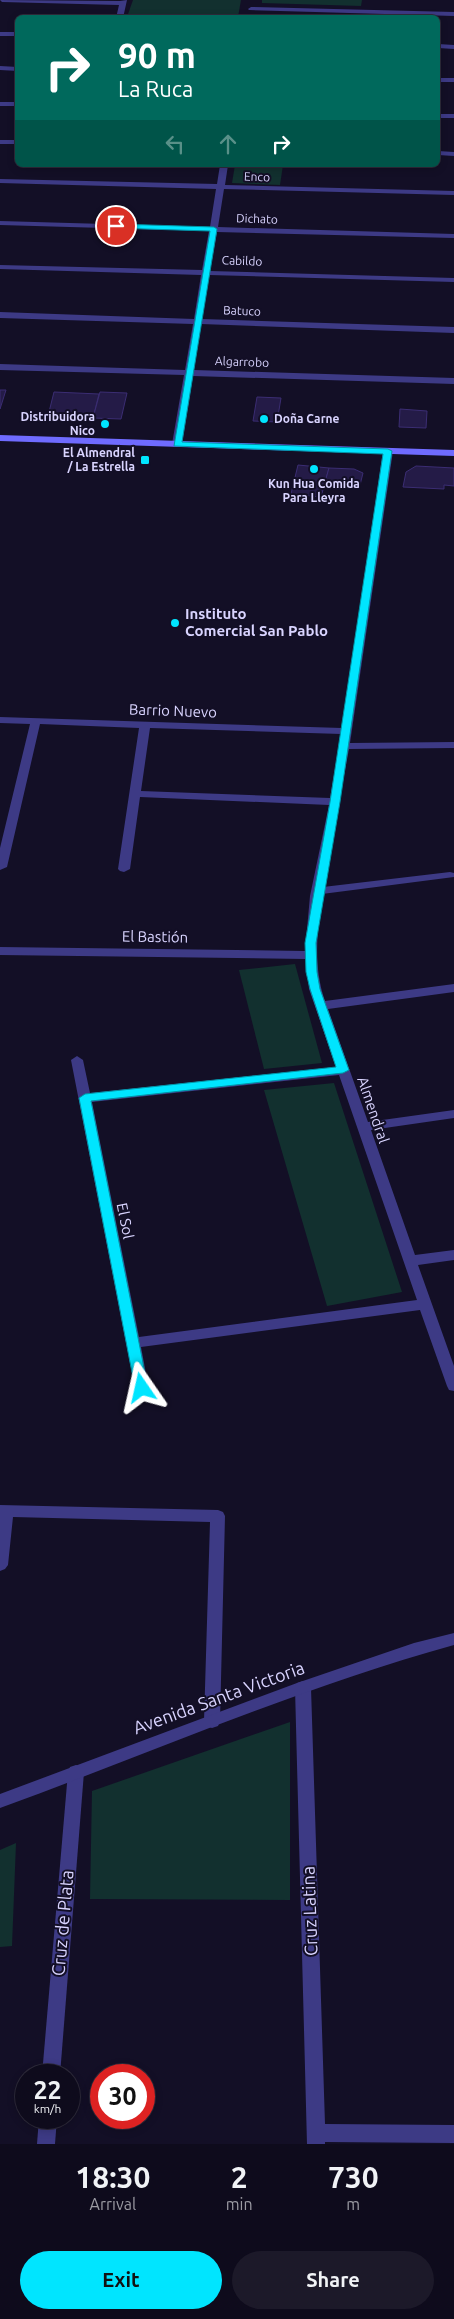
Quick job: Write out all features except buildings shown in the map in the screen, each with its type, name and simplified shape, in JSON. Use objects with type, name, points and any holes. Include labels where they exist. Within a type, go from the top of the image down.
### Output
[{"type":"main road","points":[[0,438],[454,453]]},
{"type":"street","points":[[2,0],[124,2],[120,15]]},
{"type":"street","points":[[250,15],[253,0]]},
{"type":"street","points":[[251,9],[454,14]]},
{"type":"street","points":[[0,34],[15,34]]},
{"type":"street","points":[[440,46],[454,47]]},
{"type":"street","points":[[0,68],[15,69]]},
{"type":"street","points":[[440,80],[454,80]]},
{"type":"street","points":[[0,104],[15,104]]},
{"type":"street","points":[[440,116],[454,116]]},
{"type":"street","points":[[0,142],[15,142]]},
{"type":"street","points":[[440,153],[454,154]]},
{"type":"street","points":[[177,444],[224,167]]},
{"type":"street","name":"Enco","points":[[0,181],[454,193]]},
{"type":"street","name":"Dichato","points":[[0,223],[454,236]]},
{"type":"street","name":"Cabildo","points":[[0,267],[454,280]]},
{"type":"street","name":"Batuco","points":[[0,315],[454,330]]},
{"type":"street","name":"Algarrobo","points":[[0,367],[454,381]]},
{"type":"street","name":"Almendral","points":[[388,451],[335,802],[318,891],[310,955],[313,981],[321,1006],[454,1386]]},
{"type":"street","name":"Barrio Nuevo","points":[[0,720],[346,731]]},
{"type":"street","points":[[1,867],[36,721]]},
{"type":"street","points":[[124,868],[146,725]]},
{"type":"street","points":[[343,746],[454,744]]},
{"type":"street","points":[[135,794],[335,802]]},
{"type":"street","points":[[318,891],[450,875]]},
{"type":"street","name":"El Bastión","points":[[0,951],[310,955]]},
{"type":"street","points":[[321,1006],[454,988]]},
{"type":"street","name":"El Sol","points":[[77,1060],[142,1388]]},
{"type":"street","points":[[85,1098],[343,1070]]},
{"type":"street","points":[[363,1127],[454,1114]]},
{"type":"street","points":[[410,1261],[454,1255]]},
{"type":"street","points":[[133,1343],[425,1304]]},
{"type":"street","points":[[0,1565],[3,1511],[218,1516],[212,1721]]},
{"type":"street","name":"Avenida Santa Victoria","points":[[0,1801],[303,1688],[414,1650],[454,1639]]},
{"type":"street","name":"Cruz Latina","points":[[303,1688],[316,2139],[454,2134]]},
{"type":"street","name":"Cruz de Plata","points":[[52,2064],[76,1772]]},
{"type":"street","points":[[46,2144],[47,2129]]},
{"type":"green space","points":[[133,0],[241,0],[238,15],[128,15]]},
{"type":"green space","points":[[262,0],[362,0],[361,6],[262,3]]},
{"type":"green space","points":[[235,167],[283,167],[280,185],[232,183]]},
{"type":"green space","points":[[295,964],[322,1063],[264,1069],[239,970]]},
{"type":"green space","points":[[334,1083],[402,1292],[327,1306],[264,1090]]},
{"type":"green space","points":[[290,1722],[290,1900],[90,1899],[92,1791]]},
{"type":"green space","points":[[16,1843],[12,1946],[0,1947],[0,1850]]},
{"type":"place","name":"Doña Carne","points":[[264,419]]},
{"type":"place","name":"Distribuidora Nico","points":[[105,424]]},
{"type":"place","name":"El Almendral / La Estrella","points":[[145,460]]},
{"type":"place","name":"Kun Hua Comida Para Lleyra","points":[[314,469]]},
{"type":"place","name":"Instituto Comercial San Pablo","points":[[175,623]]},
{"type":"route","points":[[116,226],[214,229],[177,444],[388,451],[335,802],[310,943],[315,989],[343,1070],[85,1098],[142,1388]]}]
